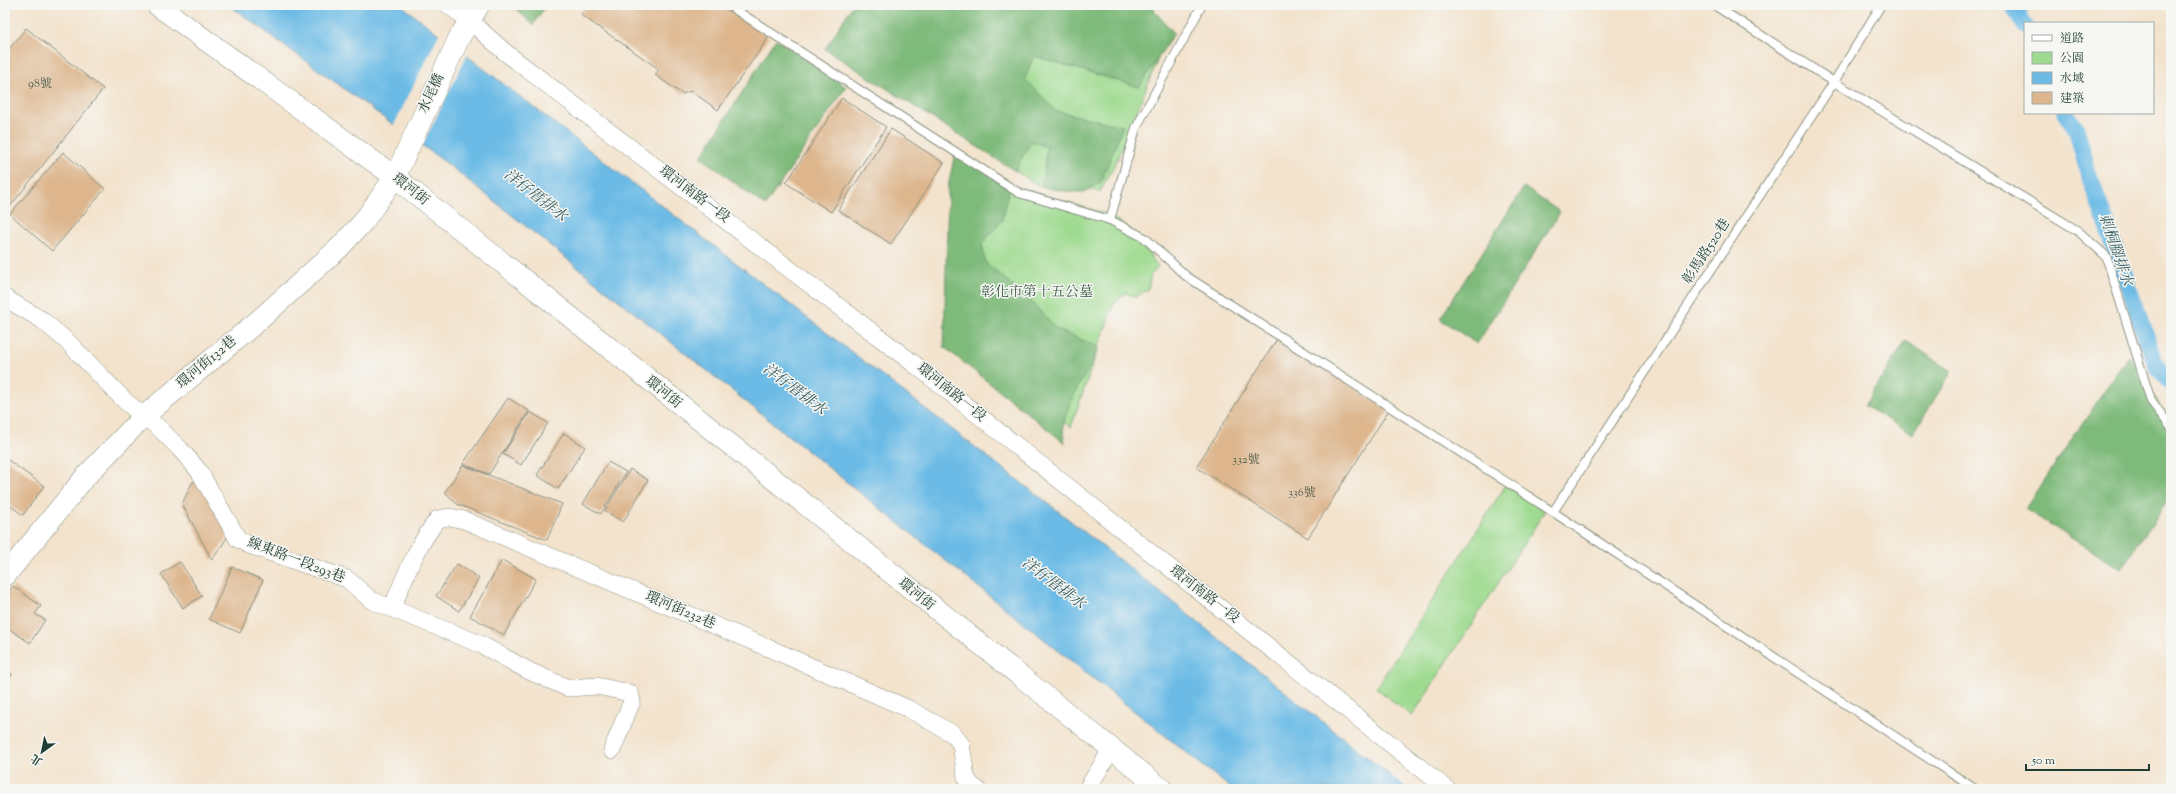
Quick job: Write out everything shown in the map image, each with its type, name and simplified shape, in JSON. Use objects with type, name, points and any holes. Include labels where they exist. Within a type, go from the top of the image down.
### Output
[{"type":"street","name":"環河街","points":[[157,5],[395,177],[1111,750],[1162,789]]},
{"type":"street","name":"環河南路一段","points":[[448,5],[474,13],[506,53],[912,362],[1447,789]]},
{"type":"street","name":"水尾橋","points":[[406,150],[459,38],[474,13]]},
{"type":"street","name":"環河街132巷","points":[[5,576],[86,476],[143,417],[259,320],[339,248],[363,222],[395,177],[406,150]]},
{"type":"street","name":"線東路一段293巷","points":[[5,298],[42,320],[68,342],[143,417],[159,428],[199,471],[238,538],[249,545],[347,579],[371,600],[482,645],[529,671],[568,688],[597,686],[630,693],[632,701],[612,750]]},
{"type":"street","name":"環河街232巷","points":[[392,608],[414,557],[438,519],[449,517],[464,520],[909,709],[953,734],[961,744],[966,777],[970,785],[977,789]]},
{"type":"street","points":[[1087,789],[1111,750]]},
{"type":"lane","points":[[728,5],[1019,193],[1110,220],[1145,238],[1186,276],[1553,512],[1975,789]]},
{"type":"lane","points":[[1110,220],[1136,128],[1202,5]]},
{"type":"lane","points":[[1714,5],[1834,82],[2078,231],[2106,256],[2151,401],[2171,427]]},
{"type":"lane","name":"彰馬路520巷","points":[[1553,512],[1834,82],[1881,5]]},
{"type":"green space","points":[[512,5],[546,5],[533,25]]},
{"type":"green space","points":[[853,5],[1149,5],[1174,33],[1139,87],[1034,56],[1025,79],[1056,111],[1123,126],[1101,182],[1084,192],[1071,192],[1042,187],[1047,147],[1031,141],[1015,171],[825,49]]},
{"type":"green space","points":[[1010,5],[1154,5],[1158,59],[1117,160],[1100,192],[1043,178],[1042,187],[1015,171],[1018,165]]},
{"type":"green space","points":[[776,39],[846,87],[765,206],[701,157]]},
{"type":"green space","points":[[955,153],[1010,185],[1002,220],[982,244],[985,262],[1033,303],[1056,329],[1099,347],[1069,406],[1063,430],[1065,443],[944,347],[948,187]]},
{"type":"green space","name":"彰化市第十五公墓","points":[[971,174],[1008,192],[1010,185],[1109,215],[1132,231],[1158,266],[1151,275],[1148,289],[1136,297],[1126,293],[1114,303],[1071,427],[956,341]]},
{"type":"green space","points":[[1524,187],[1560,212],[1477,344],[1440,319]]},
{"type":"green space","points":[[1906,341],[1952,371],[1913,434],[1864,406]]},
{"type":"green space","points":[[2128,356],[2171,423],[2171,496],[2121,569],[2025,509]]},
{"type":"green space","points":[[1506,485],[1545,511],[1412,716],[1376,688]]},
{"type":"water","name":"洋仔厝排水","points":[[229,5],[401,5],[1058,511],[1407,789],[1232,789],[449,165]]},
{"type":"pier","points":[[440,32],[468,53],[421,148],[393,127]]},
{"type":"building","points":[[588,5],[723,5],[769,37],[718,110],[691,91],[682,94],[655,75],[659,69],[581,15]]},
{"type":"building","points":[[26,28],[103,89],[5,213],[5,54]]},
{"type":"building","points":[[842,98],[886,127],[831,212],[786,183]]},
{"type":"building","points":[[891,129],[944,163],[891,244],[838,210]]},
{"type":"building","points":[[63,152],[105,189],[52,251],[10,214]]},
{"type":"building","points":[[1277,339],[1389,410],[1308,538],[1196,467]]},
{"type":"building","points":[[508,398],[529,411],[489,474],[463,464]]},
{"type":"building","points":[[530,412],[548,423],[521,465],[503,454]]},
{"type":"building","points":[[564,433],[585,447],[558,489],[537,475]]},
{"type":"building","points":[[5,458],[44,486],[23,515],[5,502]]},
{"type":"building","points":[[608,462],[626,472],[601,514],[583,504]]},
{"type":"building","points":[[463,465],[562,504],[547,540],[457,504],[445,492]]},
{"type":"building","points":[[630,469],[648,480],[623,522],[605,511]]},
{"type":"building","points":[[201,478],[231,532],[212,560],[182,504],[192,483]]},
{"type":"building","points":[[502,560],[536,579],[504,635],[470,616]]},
{"type":"building","points":[[180,562],[202,596],[183,608],[161,574]]},
{"type":"building","points":[[457,564],[479,578],[459,611],[436,596]]},
{"type":"building","points":[[232,567],[263,580],[240,633],[209,619]]},
{"type":"building","points":[[13,586],[41,606],[35,614],[45,620],[30,643],[5,626],[5,598]]},
{"type":"building","points":[[5,669],[12,674],[5,685]]},
{"type":"waterway","name":"刺桐腳排水","points":[[2013,5],[2024,24]]},
{"type":"waterway","name":"刺桐腳排水","points":[[2066,114],[2076,128],[2088,172],[2155,363],[2171,384]]}]
